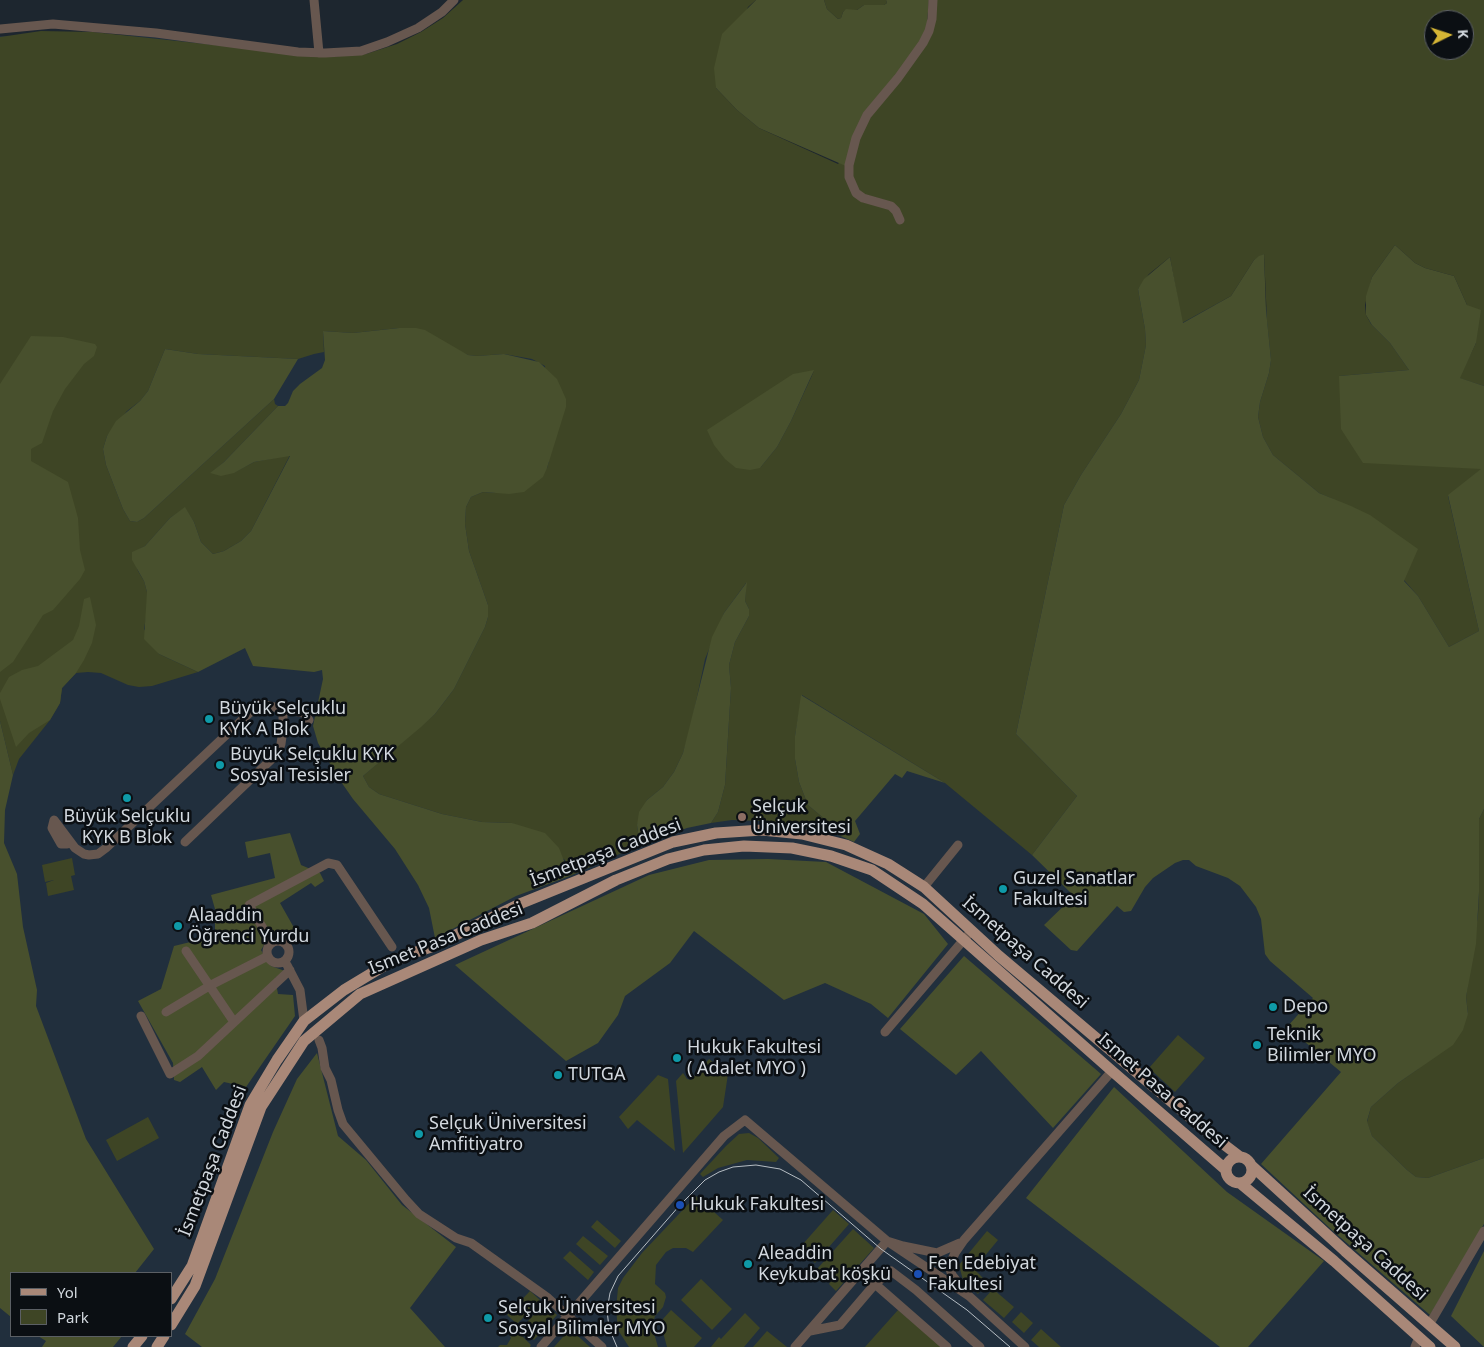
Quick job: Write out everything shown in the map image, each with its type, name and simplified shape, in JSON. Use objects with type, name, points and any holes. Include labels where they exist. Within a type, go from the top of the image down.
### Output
[{"type":"main road","name":"İsmetpaşa Caddesi","points":[[172,1297],[192,1266],[250,1106],[277,1060],[304,1021],[344,990],[387,964],[431,947],[530,900],[673,842],[716,833],[762,830],[802,834],[846,845],[888,864],[924,887],[999,956],[1205,1130],[1239,1156]]},
{"type":"main road","name":"Ismet Pasa Caddesi","points":[[172,1323],[195,1286],[261,1107],[304,1041],[360,994],[481,940],[538,920],[616,880],[668,859],[704,850],[744,846],[792,848],[831,856],[872,870],[923,904],[1225,1169]]},
{"type":"main road","points":[[530,900],[535,902],[539,908],[538,920]]},
{"type":"main road","points":[[519,905],[517,908],[518,917],[526,925]]},
{"type":"main road","points":[[1240,1183],[1249,1179],[1252,1166],[1248,1160],[1239,1156],[1228,1161],[1225,1169],[1231,1181],[1240,1183],[1334,1262],[1417,1342],[1430,1347]]},
{"type":"main road","name":"İsmetpaşa Caddesi","points":[[1252,1166],[1455,1347]]},
{"type":"main road","points":[[133,1347],[141,1337]]},
{"type":"street","points":[[314,0],[319,53]]},
{"type":"street","points":[[0,29],[53,24],[156,33],[298,52],[361,51],[418,28],[442,12],[454,0]]},
{"type":"street","points":[[900,220],[896,211],[891,206],[863,198],[856,193],[849,177],[849,165],[856,138],[867,115],[898,78],[923,43],[932,19],[933,0]]},
{"type":"street","points":[[68,840],[84,854],[98,854],[259,704],[304,713],[309,720]]},
{"type":"street","points":[[185,842],[277,754],[281,744],[283,729],[283,709]]},
{"type":"street","points":[[924,887],[958,845]]},
{"type":"street","points":[[272,943],[249,905],[328,863],[337,865],[392,947]]},
{"type":"street","points":[[885,1032],[965,941],[971,929]]},
{"type":"street","points":[[282,942],[287,946],[288,954],[284,960],[276,962],[268,956],[268,948],[272,943],[282,942]]},
{"type":"street","points":[[431,947],[432,962]]},
{"type":"street","points":[[186,951],[211,985],[234,1022]]},
{"type":"street","points":[[166,1012],[211,985],[268,956]]},
{"type":"street","points":[[284,960],[300,990],[304,1021]]},
{"type":"street","points":[[140,1016],[170,1074],[198,1056],[290,970]]},
{"type":"street","points":[[319,1040],[343,1124],[363,1146],[388,1181],[419,1214],[456,1238],[472,1243],[548,1298],[602,1347]]},
{"type":"street","points":[[964,1240],[956,1246],[931,1256],[928,1263],[930,1270],[943,1274],[964,1240],[1112,1071]]},
{"type":"street","points":[[541,1347],[724,1136],[745,1120],[887,1241],[969,1296],[1026,1347]]},
{"type":"street","points":[[1429,1325],[1484,1231]]},
{"type":"street","points":[[887,1241],[946,1256],[952,1275],[969,1296]]},
{"type":"street","points":[[795,1347],[887,1241]]},
{"type":"street","points":[[810,1330],[840,1325],[875,1284],[891,1271],[916,1290],[980,1347]]},
{"type":"street","points":[[875,1284],[947,1347]]},
{"type":"shaded area","name":"Selçuk Üniversitesi","points":[[193,35],[921,262],[1380,322],[1484,360],[1484,1347],[0,1347],[0,36]]},
{"type":"green space","points":[[463,0],[756,0],[748,7],[716,88],[737,110],[759,128],[838,164],[852,147],[927,26],[929,0],[1484,0],[1484,386],[1459,378],[1476,343],[1467,305],[1454,276],[1425,268],[1415,263],[1395,245],[1372,277],[1365,305],[1366,315],[1371,324],[1390,343],[1409,370],[1339,376],[1482,469],[1448,496],[1479,631],[1449,647],[1418,596],[1333,499],[1319,493],[1273,455],[1263,437],[1258,417],[1271,360],[1264,254],[1254,260],[1231,296],[1182,323],[1170,257],[1149,274],[1138,289],[1146,345],[1139,380],[1121,414],[1081,475],[1064,505],[1016,734],[1077,796],[1032,855],[945,783],[802,695],[795,736],[795,759],[799,782],[808,805],[827,821],[836,834],[796,825],[763,821],[732,820],[711,823],[718,812],[725,785],[731,688],[729,665],[735,642],[749,616],[749,609],[745,601],[746,583],[724,613],[705,659],[690,730],[683,753],[674,772],[663,787],[647,800],[637,825],[640,845],[570,876],[565,860],[512,823],[482,822],[442,814],[379,794],[369,787],[363,776],[435,714],[454,689],[485,627],[488,617],[488,605],[469,551],[465,524],[466,507],[471,497],[483,492],[496,493],[547,468],[549,461],[545,366],[532,359],[504,354],[468,355],[399,328],[353,333],[323,331],[324,352],[298,359],[198,354],[165,349],[148,391],[140,401],[127,411],[107,436],[103,449],[106,465],[123,509],[130,521],[137,522],[144,518],[274,399],[275,404],[278,406],[211,473],[233,473],[254,462],[290,455],[251,531],[241,541],[224,551],[213,554],[201,542],[194,522],[185,508],[170,518],[145,546],[132,553],[147,592],[148,606],[144,629],[159,654],[198,672],[152,686],[139,687],[128,685],[101,673],[76,673],[62,688],[60,703],[50,720],[19,759],[13,775],[0,721],[0,37],[41,31],[93,32],[327,57],[366,54],[397,44],[443,18]],"holes":[[[814,371],[777,447],[760,468]]]},
{"type":"green space","points":[[756,0],[824,0],[827,9],[838,19],[841,18],[846,9],[857,10],[864,5],[884,5],[887,3],[886,0],[929,0],[926,35],[876,102],[848,167],[759,128],[737,110],[716,88],[714,68],[722,34]]},
{"type":"green space","points":[[824,0],[886,0],[887,3],[884,5],[864,5],[857,10],[846,10],[841,18],[838,19],[827,9]]},
{"type":"green space","points":[[1395,245],[1415,263],[1425,268],[1454,276],[1467,305],[1481,310],[1476,343],[1460,378],[1484,386],[1484,809],[1479,819],[1479,892],[1476,944],[1466,997],[1468,1014],[1463,1030],[1453,1045],[1398,1083],[1371,1107],[1367,1121],[1372,1136],[1416,1177],[1428,1178],[1484,1158],[1484,1224],[1430,1315],[1333,1231],[1261,1164],[1341,1072],[1287,1027],[1313,998],[1270,961],[1265,954],[1261,919],[1256,907],[1240,886],[1228,878],[1196,866],[1189,860],[1183,860],[1175,863],[1153,878],[1145,887],[1131,911],[1124,912],[1117,906],[1077,951],[1071,950],[1044,925],[1074,896],[1032,855],[1077,796],[1016,734],[1064,505],[1081,475],[1121,414],[1139,380],[1146,345],[1138,289],[1144,279],[1170,257],[1183,323],[1231,296],[1254,260],[1264,254],[1266,310],[1271,360],[1258,417],[1263,437],[1273,455],[1319,493],[1370,515],[1418,549],[1404,581],[1418,596],[1449,647],[1479,631],[1448,495],[1481,469],[1363,463],[1341,429],[1339,376],[1409,370],[1390,343],[1372,325],[1366,315],[1366,296],[1372,277]]},
{"type":"green space","points":[[399,328],[425,330],[468,355],[504,354],[539,362],[557,379],[566,399],[566,407],[543,477],[524,492],[509,494],[483,492],[471,497],[466,507],[465,524],[469,551],[488,605],[488,617],[485,627],[454,689],[435,714],[363,776],[369,787],[379,794],[442,814],[482,822],[512,823],[545,833],[559,848],[570,876],[516,896],[435,938],[429,908],[418,885],[395,849],[353,799],[318,743],[313,726],[323,679],[322,670],[314,672],[253,666],[245,648],[198,672],[159,654],[144,639],[147,592],[144,581],[132,560],[132,552],[145,546],[170,518],[185,507],[194,522],[201,542],[213,554],[224,551],[241,541],[251,531],[290,456],[254,462],[234,473],[221,476],[210,473],[224,462],[278,406],[285,406],[293,391],[300,384],[322,368],[325,360],[323,331],[353,333]]},
{"type":"green space","points":[[31,336],[63,337],[95,344],[97,347],[94,356],[84,364],[65,389],[53,411],[42,443],[31,449],[31,461],[68,482],[78,518],[80,550],[85,570],[80,579],[53,610],[43,615],[13,662],[0,672],[0,384]]},
{"type":"green space","points":[[165,349],[198,354],[298,359],[274,399],[144,518],[137,522],[130,521],[123,509],[106,465],[103,449],[107,436],[116,421],[140,401],[148,391]]},
{"type":"green space","points":[[814,370],[777,447],[760,468],[750,470],[736,468],[725,459],[714,445],[707,430],[793,374]]},
{"type":"green space","points":[[747,582],[745,601],[749,609],[749,616],[735,642],[729,665],[731,688],[725,785],[718,812],[711,823],[687,828],[640,845],[637,825],[639,812],[647,800],[663,787],[674,772],[683,753],[712,637],[724,613]]},
{"type":"green space","points":[[90,597],[96,625],[92,643],[84,660],[76,673],[62,688],[60,703],[50,720],[29,733],[16,747],[0,699],[0,693],[9,677],[22,670],[38,666],[73,640],[79,626],[84,599]]},
{"type":"green space","points":[[801,695],[945,783],[907,771],[902,778],[895,774],[855,821],[860,834],[854,842],[836,834],[827,821],[808,805],[799,782],[795,759],[795,736]]},
{"type":"green space","points":[[0,721],[13,775],[5,810],[4,843],[17,874],[23,927],[37,990],[36,1006],[86,1139],[154,1249],[136,1272],[10,1272],[10,1316],[0,1308]]},
{"type":"green space","points":[[1484,809],[1484,1158],[1428,1178],[1416,1177],[1372,1136],[1367,1122],[1371,1107],[1398,1083],[1418,1069],[1468,1014],[1466,997],[1478,915],[1479,819]]},
{"type":"green space","points":[[290,833],[301,865],[320,873],[324,881],[315,887],[311,883],[280,903],[297,933],[290,938],[275,935],[266,942],[261,950],[271,966],[285,971],[275,978],[278,994],[293,995],[295,1016],[246,1087],[224,1082],[216,1090],[202,1067],[180,1082],[174,1080],[173,1063],[138,1001],[161,989],[174,946],[215,936],[215,909],[211,895],[275,878],[270,853],[248,858],[245,842]]},
{"type":"green space","points":[[72,858],[75,875],[71,876],[74,890],[48,896],[46,883],[54,880],[45,882],[42,865]]},
{"type":"green space","points":[[768,859],[826,862],[924,914],[948,944],[888,1018],[871,1004],[825,983],[784,1000],[694,931],[670,963],[625,996],[618,1015],[598,1043],[566,1061],[455,965],[649,875],[709,860]]},
{"type":"green space","points":[[964,956],[1101,1074],[1053,1128],[981,1051],[956,1075],[900,1029]]},
{"type":"green space","points":[[1178,1035],[1205,1058],[1175,1092],[1149,1068]]},
{"type":"green space","points":[[317,1053],[338,1136],[366,1160],[402,1205],[456,1247],[410,1308],[445,1347],[202,1347],[185,1334],[215,1279],[273,1132],[297,1079]]},
{"type":"green space","points":[[709,1059],[728,1074],[723,1107],[683,1153],[676,1081],[683,1073],[687,1079],[691,1080]]},
{"type":"green space","points":[[658,1075],[668,1079],[675,1151],[637,1120],[628,1129],[619,1117]]},
{"type":"green space","points":[[1114,1087],[1227,1192],[1324,1261],[1248,1347],[1220,1347],[1026,1198]]},
{"type":"green space","points":[[148,1117],[159,1138],[117,1161],[106,1140]]},
{"type":"green space","points":[[749,1133],[758,1138],[779,1158],[776,1162],[747,1160],[718,1168],[703,1177],[700,1174],[739,1134]]},
{"type":"green space","points":[[696,1196],[723,1220],[693,1252],[686,1248],[673,1248],[666,1252],[656,1265],[655,1284],[665,1293],[666,1297],[663,1307],[655,1316],[653,1323],[658,1347],[629,1347],[618,1330],[616,1309],[618,1288],[623,1278],[642,1253]]},
{"type":"green space","points":[[833,1210],[849,1224],[815,1263],[805,1254],[801,1259],[795,1253]]},
{"type":"green space","points":[[597,1220],[621,1241],[615,1248],[591,1227]]},
{"type":"green space","points":[[853,1229],[874,1248],[836,1291],[829,1284],[831,1281],[817,1269]]},
{"type":"green space","points":[[987,1231],[998,1240],[974,1269],[987,1282],[978,1294],[963,1280],[959,1265]]},
{"type":"green space","points":[[583,1236],[608,1256],[600,1265],[576,1244]]},
{"type":"green space","points":[[570,1251],[594,1272],[588,1280],[563,1258]]},
{"type":"green space","points":[[1484,1251],[1484,1347],[1451,1316]]},
{"type":"green space","points":[[701,1279],[732,1309],[712,1330],[681,1300]]},
{"type":"green space","points":[[993,1289],[1014,1307],[1004,1318],[983,1300]]},
{"type":"green space","points":[[530,1291],[540,1300],[517,1324],[507,1315]]},
{"type":"green space","points":[[544,1303],[557,1315],[534,1340],[521,1329]]},
{"type":"green space","points":[[671,1310],[702,1338],[694,1347],[667,1347],[661,1325],[663,1319]]},
{"type":"green space","points":[[898,1310],[942,1347],[865,1347]]},
{"type":"green space","points":[[1021,1312],[1033,1323],[1024,1333],[1012,1322]]},
{"type":"green space","points":[[745,1313],[760,1328],[744,1347],[711,1347],[719,1337],[721,1339]]},
{"type":"green space","points":[[514,1328],[531,1345],[530,1347],[498,1347],[500,1345],[507,1345],[511,1338],[509,1334]]},
{"type":"green space","points":[[570,1329],[590,1347],[554,1347]]},
{"type":"green space","points":[[1041,1329],[1061,1347],[1039,1347],[1031,1340]]},
{"type":"green space","points":[[767,1331],[787,1347],[753,1347]]},
{"type":"green space","points":[[40,1337],[121,1337],[113,1347],[42,1347],[46,1341]]},
{"type":"tram line","points":[[617,1347],[609,1328],[607,1310],[610,1293],[618,1276],[680,1205],[705,1180],[733,1167],[756,1165],[780,1169],[801,1180],[881,1249],[967,1310],[1010,1347]]},
{"type":"place","name":"Büyük Selçuklu KYK A Blok","points":[[209,719]]},
{"type":"place","name":"Büyük Selçuklu KYK Sosyal Tesisler","points":[[220,765]]},
{"type":"place","name":"Büyük Selçuklu KYK B Blok","points":[[127,798]]},
{"type":"place","name":"Selçuk Üniversitesi","points":[[742,817]]},
{"type":"place","name":"Guzel Sanatlar Fakultesi","points":[[1003,889]]},
{"type":"place","name":"Alaaddin Öğrenci Yurdu","points":[[178,926]]},
{"type":"place","name":"Depo","points":[[1273,1007]]},
{"type":"place","name":"Teknik Bilimler MYO","points":[[1257,1045]]},
{"type":"place","name":"Hukuk Fakultesi ( Adalet MYO )","points":[[677,1058]]},
{"type":"place","name":"TUTGA","points":[[558,1075]]},
{"type":"place","name":"Selçuk Üniversitesi Amfitiyatro","points":[[419,1134]]},
{"type":"place","name":"Hukuk Fakultesi","points":[[680,1205]]},
{"type":"place","name":"Aleaddin Keykubat köşkü","points":[[748,1264]]},
{"type":"place","name":"Fen Edebiyat Fakultesi","points":[[918,1274]]},
{"type":"place","name":"Selçuk Üniversitesi Sosyal Bilimler MYO","points":[[488,1318]]}]
